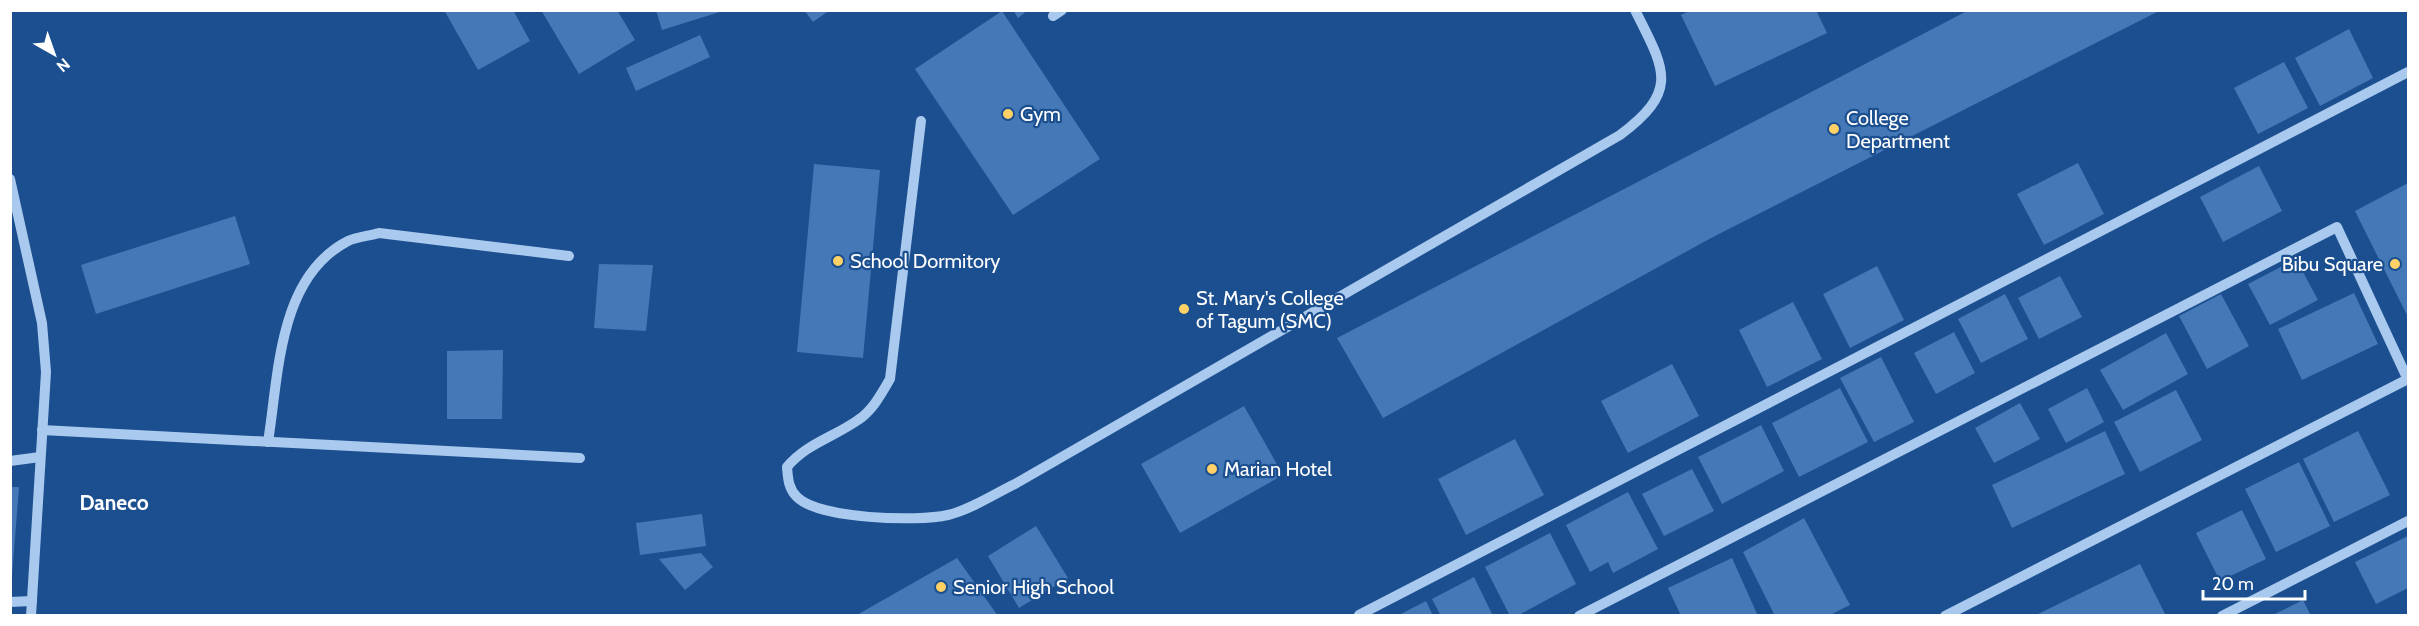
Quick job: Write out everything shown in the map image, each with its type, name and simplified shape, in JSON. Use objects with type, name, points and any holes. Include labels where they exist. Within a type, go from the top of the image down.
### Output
[{"type":"street","points":[[921,121],[890,379],[876,403],[859,419],[798,454],[787,467],[788,484],[797,498],[824,511],[906,520],[950,515],[1015,484],[1620,135],[1645,117],[1659,96],[1662,71],[1635,10]]},
{"type":"street","points":[[1359,615],[2409,72]]},
{"type":"street","points":[[10,179],[42,323],[46,372],[31,615]]},
{"type":"street","points":[[1580,615],[2337,227],[2408,380],[1945,615]]},
{"type":"street","points":[[268,442],[288,318],[300,286],[321,260],[349,240],[379,233],[569,256]]},
{"type":"street","points":[[42,430],[580,458]]},
{"type":"street","points":[[10,461],[40,457]]},
{"type":"street","points":[[2222,615],[2409,522]]},
{"type":"street","points":[[10,602],[32,601]]},
{"type":"building","points":[[444,10],[513,10],[530,41],[478,70]]},
{"type":"building","points":[[541,10],[617,10],[635,40],[579,74]]},
{"type":"building","points":[[656,10],[723,10],[723,11],[662,30]]},
{"type":"building","points":[[804,10],[830,10],[813,22]]},
{"type":"building","points":[[1013,10],[1028,10],[1018,18]]},
{"type":"building","points":[[1691,10],[1816,10],[1827,33],[1715,86],[1681,15]]},
{"type":"building","name":"College Department","points":[[1969,10],[2161,10],[1713,237],[1383,418],[1337,338]]},
{"type":"building","name":"Gym","points":[[1002,11],[1100,159],[1013,215],[915,69]]},
{"type":"building","points":[[2349,29],[2373,78],[2320,106],[2295,58]]},
{"type":"building","points":[[700,35],[710,57],[636,91],[626,68]]},
{"type":"building","points":[[2284,62],[2308,108],[2258,134],[2234,88]]},
{"type":"building","points":[[2078,163],[2104,214],[2044,245],[2017,194]]},
{"type":"building","name":"School Dormitory","points":[[814,164],[880,170],[863,358],[797,352]]},
{"type":"building","points":[[2259,166],[2282,211],[2223,242],[2200,197]]},
{"type":"building","name":"Bibu Square","points":[[2408,183],[2408,317],[2355,211]]},
{"type":"building","points":[[235,216],[250,264],[96,314],[81,265]]},
{"type":"building","points":[[2296,259],[2318,300],[2270,325],[2248,284]]},
{"type":"building","points":[[599,264],[653,265],[646,331],[594,328]]},
{"type":"building","points":[[1877,266],[1904,320],[1850,348],[1823,294]]},
{"type":"building","points":[[2060,276],[2082,317],[2039,339],[2018,298]]},
{"type":"building","points":[[2354,293],[2378,344],[2302,380],[2278,329]]},
{"type":"building","points":[[2005,294],[2028,339],[1981,363],[1958,319]]},
{"type":"building","points":[[2221,294],[2249,346],[2207,369],[2179,316]]},
{"type":"building","points":[[1793,302],[1822,359],[1767,387],[1739,330]]},
{"type":"building","points":[[1954,332],[1975,373],[1936,394],[1914,353]]},
{"type":"building","points":[[2166,333],[2188,374],[2123,410],[2100,370]]},
{"type":"building","points":[[503,350],[502,419],[447,419],[447,351]]},
{"type":"building","points":[[1881,357],[1914,422],[1874,442],[1840,378]]},
{"type":"building","points":[[1672,364],[1699,416],[1628,453],[1601,401]]},
{"type":"building","points":[[1840,388],[1868,442],[1799,477],[1772,423]]},
{"type":"building","points":[[2087,388],[2104,422],[2066,443],[2048,409]]},
{"type":"building","points":[[2176,390],[2202,440],[2140,472],[2114,422]]},
{"type":"building","points":[[2020,403],[2040,439],[1994,463],[1975,428]]},
{"type":"building","name":"Marian Hotel","points":[[1244,406],[1283,475],[1180,533],[1141,464]]},
{"type":"building","points":[[1761,425],[1784,471],[1722,504],[1698,457]]},
{"type":"building","points":[[2105,431],[2125,474],[2012,528],[1992,485]]},
{"type":"building","points":[[2358,431],[2390,495],[2334,522],[2303,459]]},
{"type":"building","points":[[1515,439],[1544,495],[1466,535],[1438,479]]},
{"type":"building","points":[[2299,462],[2330,526],[2276,552],[2245,489]]},
{"type":"building","points":[[1692,469],[1714,511],[1664,536],[1642,494]]},
{"type":"building","points":[[10,487],[19,487],[12,576],[10,576]]},
{"type":"building","points":[[1628,492],[1658,549],[1613,573],[1608,562],[1590,572],[1566,525]]},
{"type":"building","points":[[2242,510],[2266,559],[2220,581],[2196,533]]},
{"type":"building","points":[[702,514],[706,546],[640,555],[636,523]]},
{"type":"building","points":[[1804,518],[1850,605],[1828,616],[1775,616],[1743,552]]},
{"type":"building","points":[[1036,526],[1068,578],[1019,608],[988,556]]},
{"type":"building","points":[[1550,533],[1576,584],[1517,616],[1510,616],[1485,567]]},
{"type":"building","points":[[2408,536],[2408,588],[2376,604],[2355,562]]},
{"type":"building","points":[[701,553],[713,567],[685,590],[659,559]]},
{"type":"building","name":"Senior High School","points":[[957,558],[998,616],[855,616]]},
{"type":"building","points":[[1732,558],[1758,616],[1681,616],[1668,588]]},
{"type":"building","points":[[2140,564],[2165,614],[2039,616],[2038,614]]},
{"type":"building","points":[[1474,577],[1493,616],[1441,616],[1432,599]]},
{"type":"building","points":[[2303,600],[2311,616],[2271,616]]},
{"type":"building","points":[[1426,601],[1433,616],[1397,616]]},
{"type":"place","name":"Gym","points":[[1008,114]]},
{"type":"place","name":"College Department","points":[[1834,129]]},
{"type":"place","name":"School Dormitory","points":[[838,261]]},
{"type":"place","name":"Bibu Square","points":[[2395,264]]},
{"type":"place","name":"St. Mary's College of Tagum (SMC)","points":[[1184,309]]},
{"type":"place","name":"Marian Hotel","points":[[1212,469]]},
{"type":"place","name":"Senior High School","points":[[941,587]]},
{"type":"district","name":"Daneco","points":[[114,503]]}]
